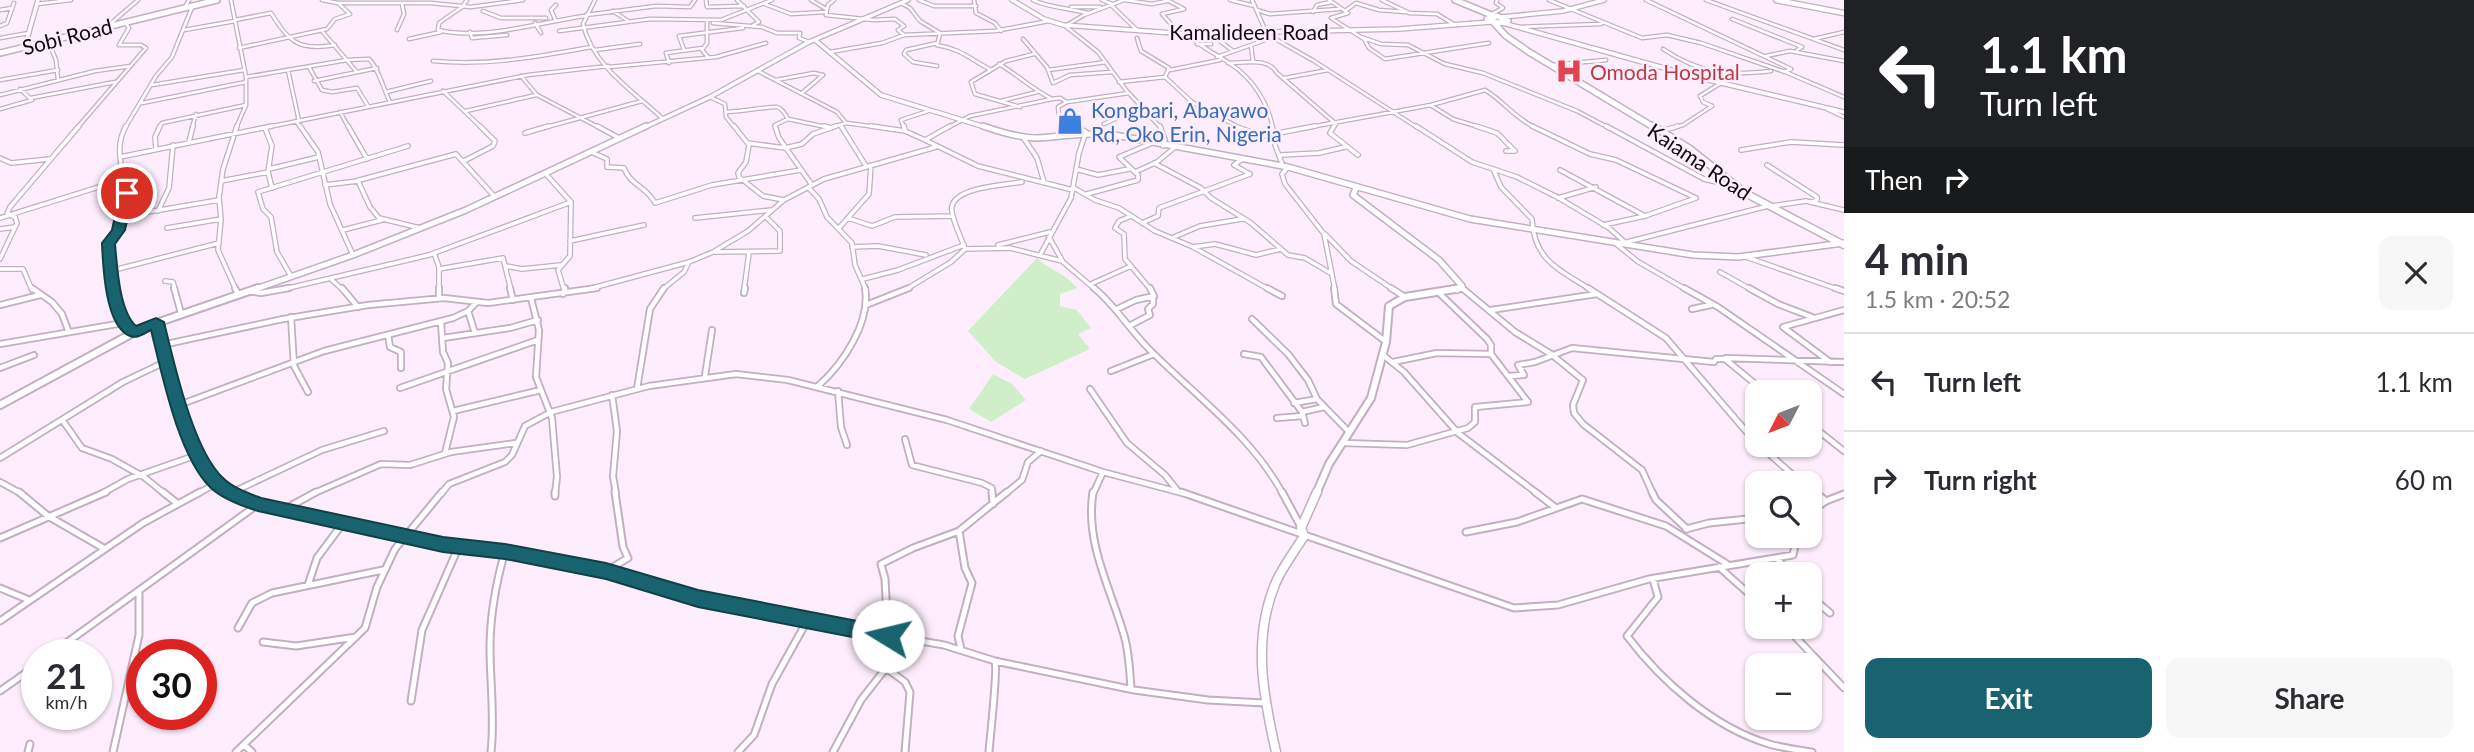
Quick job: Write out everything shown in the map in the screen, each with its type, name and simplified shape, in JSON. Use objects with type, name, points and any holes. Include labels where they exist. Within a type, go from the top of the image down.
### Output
[{"type":"highway","name":"Sobi Road","points":[[0,53],[216,0]]},
{"type":"highway","name":"Kaiama Road","points":[[1454,0],[1500,20],[1506,36],[1695,152],[1735,186],[1840,242]]},
{"type":"highway","name":"Kaiama Road","points":[[1500,20],[1499,26],[1509,36],[1552,65],[1694,150],[1770,206]]},
{"type":"main road","points":[[1776,0],[1844,13]]},
{"type":"street","points":[[25,47],[38,2],[71,0]]},
{"type":"street","points":[[109,26],[138,0]]},
{"type":"street","points":[[185,7],[189,0]]},
{"type":"street","points":[[230,0],[246,80],[246,104],[228,148],[221,181],[219,243],[220,258],[238,294]]},
{"type":"street","points":[[322,0],[338,3],[444,4],[463,7],[523,0]]},
{"type":"street","points":[[442,32],[437,25],[463,7],[467,0]]},
{"type":"street","points":[[595,0],[585,16],[584,28],[593,48],[608,67],[662,118]]},
{"type":"street","points":[[409,39],[442,32],[470,32],[658,5],[689,7],[695,0]]},
{"type":"street","points":[[706,0],[707,7],[746,7],[772,0]]},
{"type":"street","points":[[737,0],[759,22],[749,26]]},
{"type":"street","points":[[811,0],[826,10],[828,16],[895,19],[904,26],[898,30],[904,36]]},
{"type":"street","points":[[765,4],[791,14],[826,10],[834,0]]},
{"type":"street","points":[[0,405],[156,322],[421,229],[710,97],[812,41],[908,0]]},
{"type":"street","points":[[919,0],[935,6],[976,6]]},
{"type":"street","points":[[974,0],[978,15],[995,23],[1001,31]]},
{"type":"street","name":"Kamalideen Road","points":[[1012,0],[1049,21],[1065,25],[1187,34],[1455,25],[1570,9],[1604,0]]},
{"type":"street","points":[[1033,0],[1045,6],[1104,8]]},
{"type":"street","points":[[1102,0],[1112,5],[1137,30]]},
{"type":"street","points":[[1163,145],[1165,140],[1161,128],[1119,82],[1107,62],[1088,42],[1065,25],[1088,13],[1125,0],[1148,4],[1167,0],[1184,9],[1162,14],[1179,33]]},
{"type":"street","points":[[1230,0],[1268,14],[1340,9]]},
{"type":"street","points":[[1252,0],[1265,32],[1271,38],[1329,70],[1390,112],[1478,165],[1521,179],[1603,225],[1628,243]]},
{"type":"street","points":[[1382,0],[1407,12]]},
{"type":"street","points":[[1497,0],[1496,3],[1503,8],[1500,20],[1518,27],[1723,84],[1844,113]]},
{"type":"street","points":[[1549,0],[1642,38],[1667,35],[1701,43],[1844,97]]},
{"type":"street","points":[[1647,0],[1791,69],[1783,72]]},
{"type":"street","points":[[1706,0],[1844,50]]},
{"type":"street","points":[[1313,12],[1317,5],[1331,1],[1348,13],[1331,18],[1361,37],[1381,44],[1408,45],[1445,64],[1483,73],[1577,111],[1704,179],[1735,186]]},
{"type":"street","points":[[239,48],[322,31],[335,19],[350,15],[338,3]]},
{"type":"street","points":[[901,3],[910,8],[920,21],[940,34]]},
{"type":"street","points":[[1345,11],[1356,3],[1380,10],[1436,14],[1455,25]]},
{"type":"street","points":[[397,30],[397,24],[404,14],[402,4]]},
{"type":"street","points":[[134,332],[123,323],[110,271],[109,240],[117,233],[124,216],[127,193],[120,156],[123,131],[172,57],[193,5]]},
{"type":"street","points":[[556,5],[551,10],[557,19]]},
{"type":"street","points":[[0,9],[13,6],[7,23],[0,26]]},
{"type":"street","points":[[707,22],[725,19],[746,7]]},
{"type":"street","points":[[1069,8],[1088,13]]},
{"type":"street","points":[[483,11],[501,18],[557,19]]},
{"type":"street","points":[[613,11],[629,22]]},
{"type":"street","points":[[184,30],[271,13],[288,38],[304,48],[335,45]]},
{"type":"street","points":[[559,30],[658,19],[754,26],[777,33],[797,32],[800,33],[799,38],[812,41],[830,52],[881,95],[962,121],[1023,137],[1086,132],[1285,167],[1439,212],[1533,230],[1693,255],[1743,256],[1840,242]]},
{"type":"street","points":[[1732,19],[1802,47],[1797,50]]},
{"type":"street","points":[[830,52],[882,43],[904,36],[1001,31],[1049,21]]},
{"type":"street","points":[[9,215],[7,212],[10,206],[146,48],[142,45],[119,46],[130,28],[125,22]]},
{"type":"street","points":[[669,63],[665,54],[707,45],[707,22]]},
{"type":"street","points":[[535,23],[541,33]]},
{"type":"street","points":[[1518,27],[1604,24]]},
{"type":"street","points":[[684,50],[677,36],[754,26]]},
{"type":"street","points":[[322,31],[333,40],[357,72]]},
{"type":"street","points":[[470,32],[471,38],[507,35]]},
{"type":"street","points":[[1813,39],[1844,32]]},
{"type":"street","points":[[0,38],[29,33]]},
{"type":"street","points":[[937,43],[940,34]]},
{"type":"street","points":[[1187,34],[1196,44],[1228,63],[1257,88],[1285,167],[1282,174],[1285,184],[1324,234],[1351,261],[1405,298]]},
{"type":"street","points":[[1361,37],[1368,43],[1369,48],[1385,59],[1489,43]]},
{"type":"street","points":[[1137,38],[1141,51],[1170,70]]},
{"type":"street","points":[[1216,38],[1233,51]]},
{"type":"street","points":[[1216,57],[1271,38]]},
{"type":"street","points":[[1023,39],[1048,70],[1050,80],[1056,83],[1070,75],[1112,72]]},
{"type":"street","points":[[48,41],[58,71],[58,80]]},
{"type":"street","points":[[120,156],[521,76],[709,58],[766,43]]},
{"type":"street","points":[[937,43],[906,50],[904,57],[917,64],[937,66]]},
{"type":"street","points":[[937,43],[939,46],[962,51],[971,60],[991,70]]},
{"type":"street","points":[[433,61],[466,64],[508,62],[593,48],[640,44]]},
{"type":"street","points":[[1196,44],[1211,44]]},
{"type":"street","points":[[1251,45],[1253,62]]},
{"type":"street","points":[[703,48],[709,58]]},
{"type":"street","points":[[1663,49],[1681,60],[1711,72],[1735,75],[1776,70]]},
{"type":"street","points":[[1765,57],[1789,49],[1826,60],[1844,61]]},
{"type":"street","points":[[1020,108],[975,94],[971,82],[999,64],[1034,54]]},
{"type":"street","points":[[142,103],[288,70],[369,59],[377,68],[379,80],[390,102]]},
{"type":"street","points":[[1119,82],[1165,77],[1170,70],[1221,60]]},
{"type":"street","points":[[1552,65],[1606,60]]},
{"type":"street","points":[[1048,70],[1107,62]]},
{"type":"street","points":[[1228,63],[1253,62],[1271,65],[1336,124]]},
{"type":"street","points":[[999,64],[1016,73],[1027,85],[1052,100]]},
{"type":"street","points":[[0,94],[132,66]]},
{"type":"street","points":[[309,67],[314,81],[326,93],[357,88],[369,106]]},
{"type":"street","points":[[314,81],[377,68]]},
{"type":"street","points":[[152,86],[244,70]]},
{"type":"street","points":[[288,70],[298,121],[319,157],[330,204],[353,255]]},
{"type":"street","points":[[1284,78],[1329,70]]},
{"type":"street","points":[[0,80],[58,71]]},
{"type":"street","points":[[758,71],[840,114],[846,123]]},
{"type":"street","points":[[776,80],[814,73],[822,75],[814,86],[802,93]]},
{"type":"street","points":[[1662,131],[1683,124],[1707,111],[1712,106],[1703,102],[1701,94],[1735,75]]},
{"type":"street","points":[[521,76],[537,94],[578,119],[619,138]]},
{"type":"street","points":[[1165,77],[1192,102],[1233,126],[1258,136],[1275,136],[1431,105],[1485,90],[1500,99],[1511,114],[1527,124],[1590,154],[1616,160],[1696,198],[1645,216],[1603,225]]},
{"type":"street","points":[[386,92],[431,81]]},
{"type":"street","points":[[0,109],[30,101],[31,98],[115,82]]},
{"type":"street","points":[[20,89],[31,98]]},
{"type":"street","points":[[443,91],[466,111],[477,126],[493,136],[495,143],[464,161]]},
{"type":"street","points":[[1001,101],[1039,92]]},
{"type":"street","points":[[1086,132],[1059,115],[1058,107],[1067,102],[1129,93]]},
{"type":"street","points":[[466,111],[537,94]]},
{"type":"street","points":[[710,97],[723,102],[727,107],[727,120],[749,145],[785,148],[802,144],[813,134],[846,123],[905,131],[981,167],[1027,181],[1073,189],[1193,247],[1282,296]]},
{"type":"street","points":[[925,140],[977,115],[1052,100],[1062,99],[1067,102]]},
{"type":"street","points":[[525,133],[643,100]]},
{"type":"street","points":[[156,149],[155,137],[159,125],[246,104]]},
{"type":"street","points":[[1431,105],[1453,119],[1497,133],[1514,151],[1506,151]]},
{"type":"street","points":[[726,112],[742,113],[775,106],[783,110],[788,119]]},
{"type":"street","points":[[1827,108],[1844,113]]},
{"type":"street","points":[[905,131],[901,120],[928,111]]},
{"type":"street","points":[[1104,124],[1121,116],[1146,111]]},
{"type":"street","points":[[340,112],[367,159]]},
{"type":"street","points":[[189,142],[196,114]]},
{"type":"street","points":[[817,386],[835,371],[850,347],[866,305],[862,279],[855,265],[851,240],[829,221],[815,193],[774,129],[777,123],[788,119],[836,128]]},
{"type":"street","points":[[1336,124],[1330,133],[1358,155]]},
{"type":"street","points":[[839,228],[863,206],[869,196],[872,180],[868,166],[841,126]]},
{"type":"street","points":[[265,128],[272,146],[268,170],[272,188]]},
{"type":"street","points":[[1040,254],[1073,189],[1086,132]]},
{"type":"street","points":[[1023,137],[1037,158],[1045,183]]},
{"type":"street","points":[[1741,150],[1791,142],[1844,145]]},
{"type":"street","points":[[1086,195],[1104,188],[1135,182],[1139,178],[1119,158],[1152,143]]},
{"type":"street","points":[[158,211],[169,188],[173,145]]},
{"type":"street","points":[[749,145],[744,167],[738,175],[763,196],[784,200]]},
{"type":"street","points":[[291,276],[277,252],[271,217],[263,209],[258,193],[408,146]]},
{"type":"street","points":[[1281,155],[1319,153],[1346,146]]},
{"type":"street","points":[[162,345],[291,317],[358,307],[439,298],[476,303],[596,288],[689,262],[713,252],[766,217],[784,200],[810,186],[868,166],[936,148]]},
{"type":"street","points":[[1076,169],[1098,175],[1133,171],[1154,163],[1174,148]]},
{"type":"street","points":[[591,152],[607,159],[607,167],[624,169],[628,179],[649,192],[655,203],[712,185],[801,170]]},
{"type":"street","points":[[326,185],[356,181],[452,155],[460,156],[477,180],[495,197]]},
{"type":"street","points":[[221,181],[319,157]]},
{"type":"street","points":[[0,158],[8,163]]},
{"type":"street","points":[[0,166],[50,159]]},
{"type":"street","points":[[1142,223],[1158,216],[1159,208],[1250,174],[1234,165],[1241,160]]},
{"type":"street","points":[[1154,163],[1177,173],[1243,218],[1288,255],[1305,258],[1333,274]]},
{"type":"street","points":[[1628,243],[1770,206],[1817,200],[1817,197],[1767,165]]},
{"type":"street","points":[[1494,170],[1501,187],[1532,219],[1539,254],[1666,338],[1745,430]]},
{"type":"street","points":[[1560,170],[1645,216]]},
{"type":"street","points":[[545,173],[571,202],[570,256],[558,270],[565,287],[563,294]]},
{"type":"street","points":[[0,218],[124,179]]},
{"type":"street","points":[[356,181],[373,212],[383,220],[421,229]]},
{"type":"street","points":[[965,247],[950,204],[964,192],[1027,181]]},
{"type":"street","points":[[1557,198],[1595,187]]},
{"type":"street","points":[[1356,188],[1353,195],[1439,260],[1462,288],[1515,332],[1551,355],[1584,382],[1573,405],[1574,413],[1583,424],[1642,470],[1656,500],[1687,529]]},
{"type":"street","points":[[124,216],[219,200]]},
{"type":"street","points":[[246,291],[261,293],[331,279],[435,253],[541,211],[571,202]]},
{"type":"street","points":[[1811,202],[1843,209]]},
{"type":"street","points":[[695,219],[773,210]]},
{"type":"street","points":[[0,257],[15,226],[15,218],[20,212]]},
{"type":"street","points":[[9,215],[15,218]]},
{"type":"street","points":[[848,218],[872,226],[892,218],[953,216]]},
{"type":"street","points":[[1131,216],[1119,221],[1115,228],[1124,234],[1125,259],[1149,285],[1154,296],[1153,304],[1148,309],[1150,315],[1131,325]]},
{"type":"street","points":[[713,252],[781,251],[780,231],[766,217]]},
{"type":"street","points":[[1173,238],[1200,226],[1243,218]]},
{"type":"street","points":[[167,228],[221,219]]},
{"type":"street","points":[[343,230],[383,220]]},
{"type":"street","points":[[570,241],[643,225]]},
{"type":"street","points":[[0,229],[15,226]]},
{"type":"street","points":[[990,247],[1050,234]]},
{"type":"street","points":[[1050,234],[1063,261]]},
{"type":"street","points":[[1324,234],[1333,274],[1336,304],[1386,342]]},
{"type":"street","points":[[110,271],[219,243]]},
{"type":"street","points":[[1193,247],[1204,243],[1226,248],[1245,248],[1256,255],[1281,250]]},
{"type":"street","points":[[1615,243],[1637,261],[1712,305],[1844,394]]},
{"type":"street","points":[[852,247],[878,246],[912,255],[934,255]]},
{"type":"street","points":[[866,305],[909,288],[951,262],[965,247]]},
{"type":"street","points":[[862,279],[965,247],[990,247],[1040,254],[1063,261],[1116,309],[1154,354],[1219,413],[1278,484],[1304,536]]},
{"type":"street","points":[[435,253],[441,270],[439,298]]},
{"type":"street","points":[[744,293],[749,253]]},
{"type":"street","points":[[1743,256],[1844,291]]},
{"type":"street","points":[[441,270],[500,257],[504,259],[513,300]]},
{"type":"street","points":[[637,389],[650,309],[659,292],[684,272],[689,262]]},
{"type":"street","points":[[506,266],[522,269],[561,265]]},
{"type":"street","points":[[1091,284],[1131,266]]},
{"type":"street","points":[[0,269],[23,269],[33,291],[52,302],[62,314],[68,330]]},
{"type":"street","points":[[1720,272],[1778,304],[1813,317]]},
{"type":"street","points":[[331,279],[358,307]]},
{"type":"street","points":[[165,281],[172,281],[181,313]]},
{"type":"street","points":[[1301,528],[1329,464],[1371,398],[1386,342],[1388,306],[1405,298],[1462,288]]},
{"type":"street","points":[[21,299],[33,291]]},
{"type":"street","points":[[1343,443],[1407,445],[1458,433],[1475,422],[1475,407],[1528,402],[1491,354],[1491,345],[1487,339],[1438,292]]},
{"type":"street","points":[[1490,310],[1598,294]]},
{"type":"street","points":[[0,305],[41,295]]},
{"type":"street","points":[[1116,309],[1154,296]]},
{"type":"street","points":[[531,298],[538,320],[536,377],[551,412],[557,477],[555,496]]},
{"type":"street","points":[[179,405],[324,351],[441,322],[468,312],[476,303]]},
{"type":"street","points":[[1692,309],[1712,305]]},
{"type":"street","points":[[1830,362],[1783,327],[1844,310]]},
{"type":"street","points":[[468,312],[475,333]]},
{"type":"street","points":[[291,317],[290,346],[296,378],[308,392]]},
{"type":"street","points":[[1252,319],[1304,374],[1317,399],[1349,432]]},
{"type":"street","points":[[443,338],[510,328],[538,320]]},
{"type":"street","points":[[156,322],[179,405],[197,455],[217,483],[258,505],[404,536],[505,551],[606,571],[698,598],[961,650],[995,661],[1131,689],[1208,700],[1264,703]]},
{"type":"street","points":[[441,322],[443,352],[448,363],[446,389],[453,411],[452,430],[444,454]]},
{"type":"street","points":[[0,344],[68,330],[123,323]]},
{"type":"street","points":[[704,377],[712,330]]},
{"type":"street","points":[[388,335],[390,347],[401,352],[401,368]]},
{"type":"street","points":[[400,388],[538,340]]},
{"type":"street","points":[[1508,376],[1524,375],[1518,365],[1579,349],[1714,362],[1725,359],[1844,362]]},
{"type":"street","points":[[1111,371],[1154,354]]},
{"type":"street","points":[[1244,354],[1261,354],[1302,414],[1305,423]]},
{"type":"street","points":[[1393,362],[1437,354],[1491,354]]},
{"type":"street","points":[[0,368],[34,355]]},
{"type":"street","points":[[1383,355],[1393,362],[1458,433],[1557,508]]},
{"type":"street","points":[[1725,359],[1750,380]]},
{"type":"street","points":[[0,458],[123,382],[167,361]]},
{"type":"street","points":[[236,752],[356,637],[370,616],[384,570],[404,536],[426,514],[449,484],[498,466],[512,455],[525,426],[551,412],[637,389],[704,377],[736,374],[817,386],[953,422],[1102,471],[1178,491],[1514,608],[1531,609],[1581,600],[1653,579],[1776,558],[1795,553],[1796,548]]},
{"type":"street","points":[[1090,388],[1127,443],[1165,475],[1178,491]]},
{"type":"street","points":[[453,411],[541,390]]},
{"type":"street","points":[[838,391],[841,427],[847,444]]},
{"type":"street","points":[[606,571],[622,564],[628,558],[622,547],[612,476],[617,431],[612,395]]},
{"type":"street","points":[[1294,402],[1317,399]]},
{"type":"street","points":[[1277,418],[1302,414],[1325,406]]},
{"type":"street","points":[[63,421],[82,448],[111,459],[142,476],[178,504]]},
{"type":"street","points":[[232,493],[323,450],[384,431]]},
{"type":"street","points":[[1822,434],[1844,451]]},
{"type":"street","points":[[905,439],[912,465],[982,483],[992,488],[993,505]]},
{"type":"street","points":[[283,510],[373,466],[389,463],[410,465],[444,454],[516,443]]},
{"type":"street","points":[[834,752],[861,700],[886,668],[891,636],[881,564],[913,548],[959,531],[1022,480],[1028,462],[1042,451]]},
{"type":"street","points":[[0,538],[111,490],[128,479],[197,455]]},
{"type":"street","points":[[1772,457],[1788,471]]},
{"type":"street","points":[[1102,471],[1092,491],[1090,517],[1099,569],[1125,638],[1131,689]]},
{"type":"street","points":[[0,482],[26,496],[48,516],[105,549]]},
{"type":"street","points":[[0,621],[105,549],[217,483]]},
{"type":"street","points":[[1822,504],[1844,494]]},
{"type":"street","points":[[1822,498],[1826,501]]},
{"type":"street","points":[[1465,532],[1517,522],[1582,499],[1679,532],[1728,565]]},
{"type":"street","points":[[72,639],[258,505]]},
{"type":"street","points":[[1679,532],[1709,523],[1745,519]]},
{"type":"street","points":[[308,585],[317,558],[343,523]]},
{"type":"street","points":[[959,531],[965,568],[972,583],[958,636],[961,650]]},
{"type":"street","points":[[1276,752],[1264,703],[1260,666],[1267,606],[1276,582],[1304,536]]},
{"type":"street","points":[[411,701],[422,630],[458,546]]},
{"type":"street","points":[[491,752],[491,641],[495,587],[505,551]]},
{"type":"street","points":[[1776,558],[1780,562]]},
{"type":"street","points":[[1719,567],[1745,590]]},
{"type":"street","points":[[238,628],[253,603],[272,593],[384,570]]},
{"type":"street","points":[[1653,579],[1658,597],[1627,636],[1642,657],[1698,706],[1737,729],[1763,742],[1812,752]]},
{"type":"street","points":[[0,588],[30,601]]},
{"type":"street","points":[[113,752],[139,635],[139,592]]},
{"type":"street","points":[[1822,606],[1830,613]]},
{"type":"street","points":[[738,752],[754,735],[772,684],[807,621]]},
{"type":"street","points":[[264,642],[270,645],[305,645],[356,637]]},
{"type":"street","points":[[1797,639],[1844,688]]},
{"type":"street","points":[[989,752],[992,699],[998,669],[995,661]]},
{"type":"street","points":[[886,668],[905,682],[910,692],[905,752]]},
{"type":"street","points":[[0,691],[21,676]]},
{"type":"street","points":[[28,752],[30,744]]},
{"type":"street","points":[[244,745],[252,752]]},
{"type":"green space","points":[[1037,258],[1077,288],[1060,294],[1060,306],[1077,310],[1091,328],[1078,334],[1090,349],[1025,379],[996,362],[968,331]]},
{"type":"green space","points":[[993,374],[1012,384],[1026,400],[991,422],[969,409]]},
{"type":"place","name":"Omoda Hospital","points":[[1569,71]]},
{"type":"place","name":"Kongbari, Abayawo Rd, Oko Erin, Nigeria","points":[[1070,121]]},
{"type":"route","points":[[127,193],[119,230],[108,243],[111,282],[123,323],[134,332],[156,322],[173,387],[199,460],[210,477],[239,497],[258,505],[443,544],[505,551],[606,571],[698,598],[888,636]]}]
